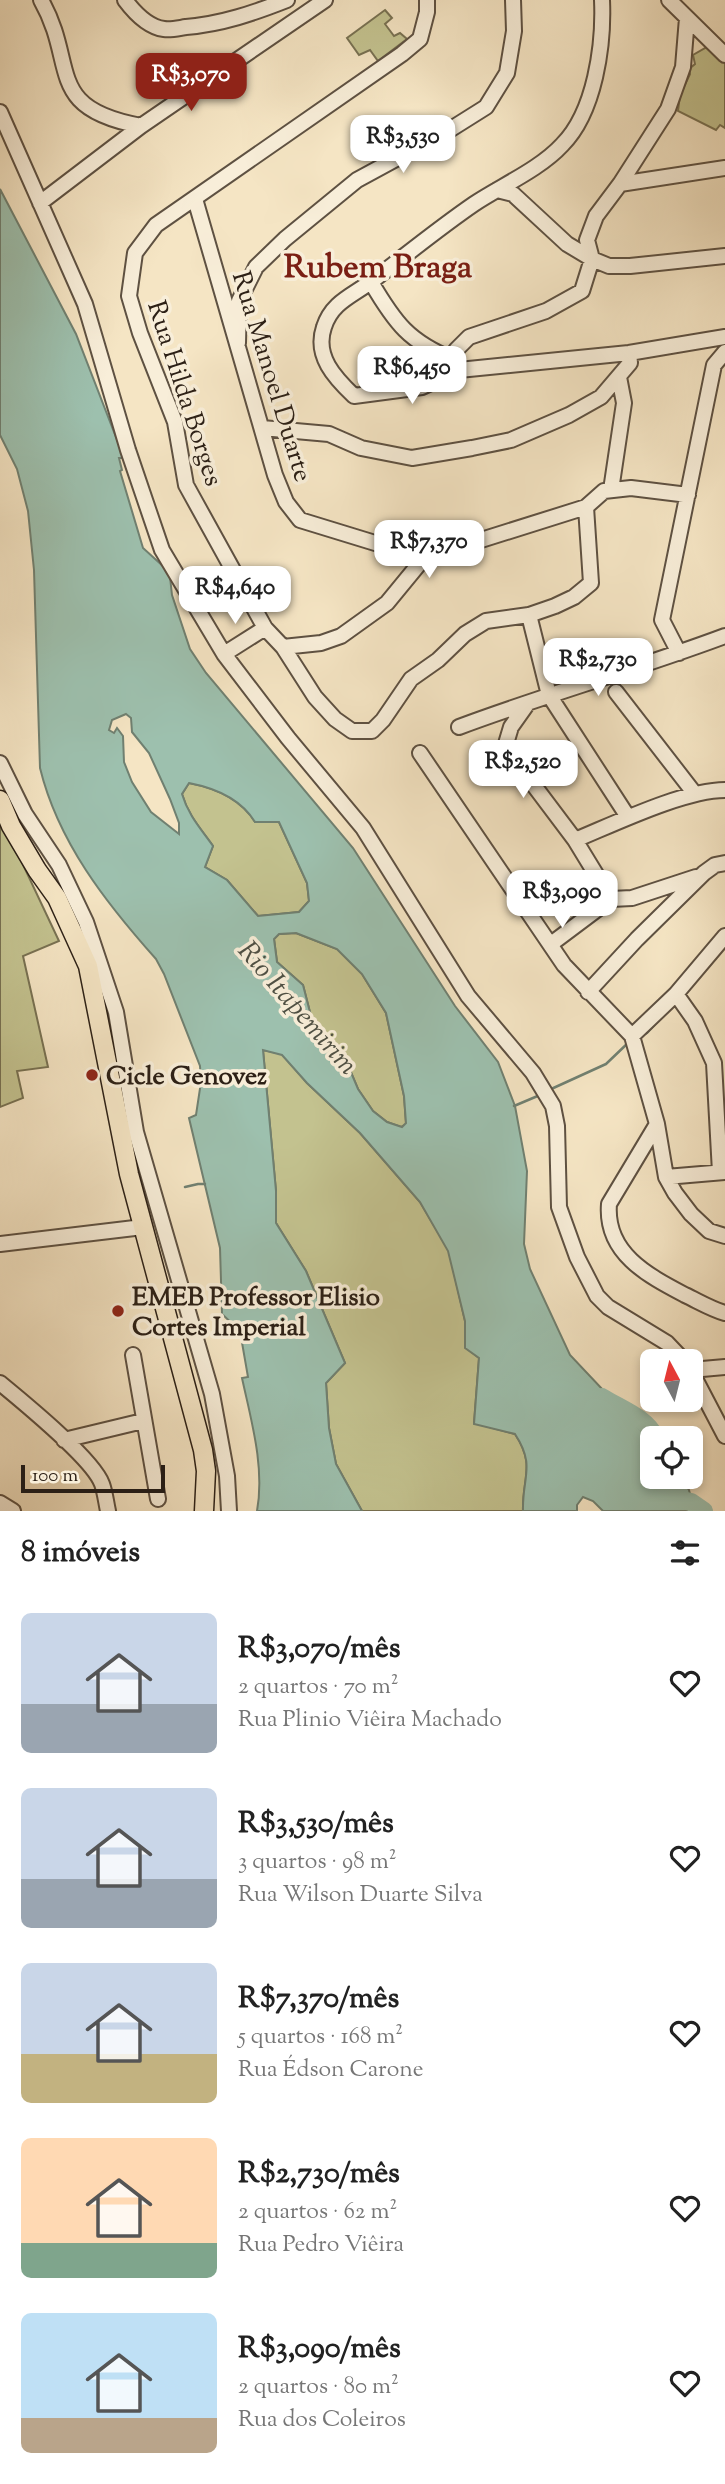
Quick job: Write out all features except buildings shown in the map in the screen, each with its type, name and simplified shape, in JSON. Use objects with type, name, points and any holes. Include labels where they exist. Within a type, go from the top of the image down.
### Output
[{"type":"main road","points":[[0,800],[11,826],[57,898],[88,966],[129,1134],[143,1227],[202,1450],[206,1471],[204,1511]]},
{"type":"street","points":[[41,0],[57,38],[67,82],[79,101],[97,114],[117,122],[141,126]]},
{"type":"street","points":[[125,0],[133,11],[147,22],[163,29],[203,26],[242,18],[287,0]]},
{"type":"street","points":[[40,203],[141,126],[325,0]]},
{"type":"street","name":"Rua Hilda Borges","points":[[427,0],[427,12],[420,39],[402,54],[156,225],[135,253],[129,296],[140,333],[175,422],[186,485],[265,628],[283,647],[315,697],[335,719],[352,732],[372,731],[383,720],[411,679],[438,660],[465,635],[486,621],[529,615]]},
{"type":"street","points":[[238,343],[239,301],[256,267],[285,239],[357,180],[486,107],[507,73],[514,31],[513,0]]},
{"type":"street","points":[[602,0],[603,17],[595,78],[584,113],[563,145],[419,243],[371,282],[333,308],[323,330],[323,349],[327,365],[335,378],[354,396],[422,387],[457,365],[629,353],[725,337]]},
{"type":"street","points":[[668,0],[725,55]]},
{"type":"street","points":[[457,365],[456,350],[469,337],[546,311],[582,291],[592,259],[587,240],[596,216],[668,109],[683,67],[687,18]]},
{"type":"street","points":[[684,49],[707,37]]},
{"type":"street","points":[[0,112],[85,304],[128,450],[162,551],[224,654],[288,738],[363,828],[468,996],[533,1073],[553,1106],[557,1126],[559,1207],[597,1296],[608,1307],[673,1349]]},
{"type":"street","points":[[620,184],[725,168]]},
{"type":"street","points":[[497,190],[513,194],[568,244],[609,266],[725,256]]},
{"type":"street","name":"Rua Manoel Duarte","points":[[195,199],[275,475],[286,502],[300,520],[424,558]]},
{"type":"street","points":[[371,282],[385,306],[411,338],[457,365]]},
{"type":"street","points":[[679,653],[662,620],[715,365],[725,352]]},
{"type":"street","points":[[262,428],[329,434],[361,448],[412,458],[511,440],[601,397],[630,363],[629,353]]},
{"type":"street","points":[[611,490],[624,403],[620,377]]},
{"type":"street","points":[[283,647],[321,643],[341,636],[387,603],[424,558],[586,507],[604,491],[631,488],[688,495]]},
{"type":"street","points":[[586,507],[591,583],[574,597],[529,615],[549,695],[628,817]]},
{"type":"street","points":[[224,654],[265,628]]},
{"type":"street","points":[[459,727],[725,636]]},
{"type":"street","points":[[616,692],[695,794]]},
{"type":"street","points":[[530,701],[511,727],[505,747],[575,840],[611,899]]},
{"type":"street","points":[[420,753],[564,965],[632,1036],[657,1124],[666,1177],[691,1214],[709,1231],[725,1236]]},
{"type":"street","points":[[0,763],[25,814],[59,865],[86,922],[116,1012],[129,1074],[129,1134],[212,1394],[227,1476],[229,1511]]},
{"type":"street","points":[[575,840],[628,817],[695,794],[722,788]]},
{"type":"street","points":[[588,992],[704,873],[715,865],[725,863]]},
{"type":"street","points":[[551,944],[611,899],[632,898],[704,873]]},
{"type":"street","points":[[632,1036],[676,994],[725,936]]},
{"type":"street","points":[[666,1177],[722,1172],[714,1063],[695,1021],[676,994]]},
{"type":"street","points":[[657,1124],[609,1204],[608,1217],[613,1234],[624,1253],[644,1273],[725,1313]]},
{"type":"street","points":[[0,1244],[143,1227]]},
{"type":"street","points":[[179,1356],[200,1352]]},
{"type":"street","points":[[133,1355],[158,1499]]},
{"type":"street","points":[[704,1369],[725,1367]]},
{"type":"street","points":[[0,1383],[64,1440],[102,1482],[108,1511]]},
{"type":"street","points":[[704,1396],[725,1436]]},
{"type":"street","points":[[64,1440],[143,1421]]},
{"type":"street","points":[[0,1503],[13,1511]]},
{"type":"shaded area","points":[[385,10],[392,18],[385,24],[394,36],[400,33],[407,39],[378,61],[370,50],[359,55],[347,38]]},
{"type":"shaded area","points":[[707,47],[725,57],[725,128],[720,125],[716,130],[678,111],[680,95],[690,74],[689,69],[695,64],[693,55]]},
{"type":"shaded area","points":[[189,783],[227,796],[242,807],[255,822],[279,822],[307,883],[309,901],[299,912],[258,916],[227,880],[205,867],[213,846],[185,802],[182,794]]},
{"type":"shaded area","points":[[0,816],[59,941],[23,956],[48,1067],[17,1071],[23,1098],[0,1107]]},
{"type":"shaded area","points":[[296,933],[337,949],[362,974],[386,1013],[404,1096],[406,1124],[401,1127],[387,1122],[373,1111],[358,1089],[342,1051],[312,1020],[303,985],[277,962],[274,939],[279,934]]},
{"type":"shaded area","points":[[263,1050],[282,1054],[307,1083],[360,1133],[420,1202],[449,1251],[465,1321],[465,1347],[479,1358],[474,1423],[515,1434],[526,1463],[523,1511],[362,1511],[336,1464],[329,1428],[326,1383],[345,1363],[306,1271],[276,1223],[276,1191]]},
{"type":"water","name":"Rio Itapemirim","points":[[0,189],[76,334],[124,458],[119,458],[120,471],[143,548],[165,568],[170,577],[172,595],[190,649],[206,673],[353,848],[455,1006],[498,1062],[515,1106],[527,1171],[524,1244],[530,1269],[570,1355],[640,1429],[640,1489],[688,1489],[694,1511],[603,1511],[593,1501],[583,1497],[577,1505],[577,1511],[523,1511],[526,1463],[515,1434],[474,1424],[479,1358],[465,1348],[465,1321],[448,1251],[420,1202],[360,1133],[307,1083],[282,1055],[263,1050],[276,1191],[276,1223],[306,1271],[345,1363],[326,1383],[329,1428],[336,1464],[362,1511],[257,1511],[258,1461],[242,1378],[248,1377],[240,1331],[222,1314],[220,1248],[189,1118],[196,1115],[201,1082],[200,1066],[156,959],[119,916],[71,846],[48,795],[40,768],[34,570],[28,511],[17,469],[0,435]],"holes":[[[126,714],[131,718],[132,732],[149,753],[170,799],[179,823],[179,834],[151,812],[132,782],[124,762],[123,736],[117,728],[114,733],[109,730],[112,720]],[[189,783],[218,791],[235,801],[255,822],[279,822],[307,883],[309,901],[299,912],[258,916],[227,880],[205,867],[213,846],[185,802],[182,794]],[[296,933],[337,949],[362,974],[386,1013],[404,1096],[406,1123],[402,1127],[387,1122],[373,1111],[358,1089],[342,1051],[312,1020],[303,985],[277,962],[274,939],[279,934]]]},
{"type":"waterway","points":[[641,1036],[662,1017]]},
{"type":"waterway","points":[[549,1090],[606,1064],[629,1042]]},
{"type":"waterway","points":[[514,1106],[540,1095]]},
{"type":"waterway","points":[[185,1187],[205,1184]]},
{"type":"waterway","name":"Rio Itapemirim","points":[[602,1397],[648,1426]]},
{"type":"waterway","name":"Rio Itapemirim","points":[[676,1489],[682,1500],[691,1502],[704,1511]]},
{"type":"place","name":"Cicle Genovez","points":[[92,1075]]},
{"type":"place","name":"EMEB Professor Elisio Cortes Imperial","points":[[118,1311]]},
{"type":"district","name":"Rubem Braga","points":[[378,265]]}]
